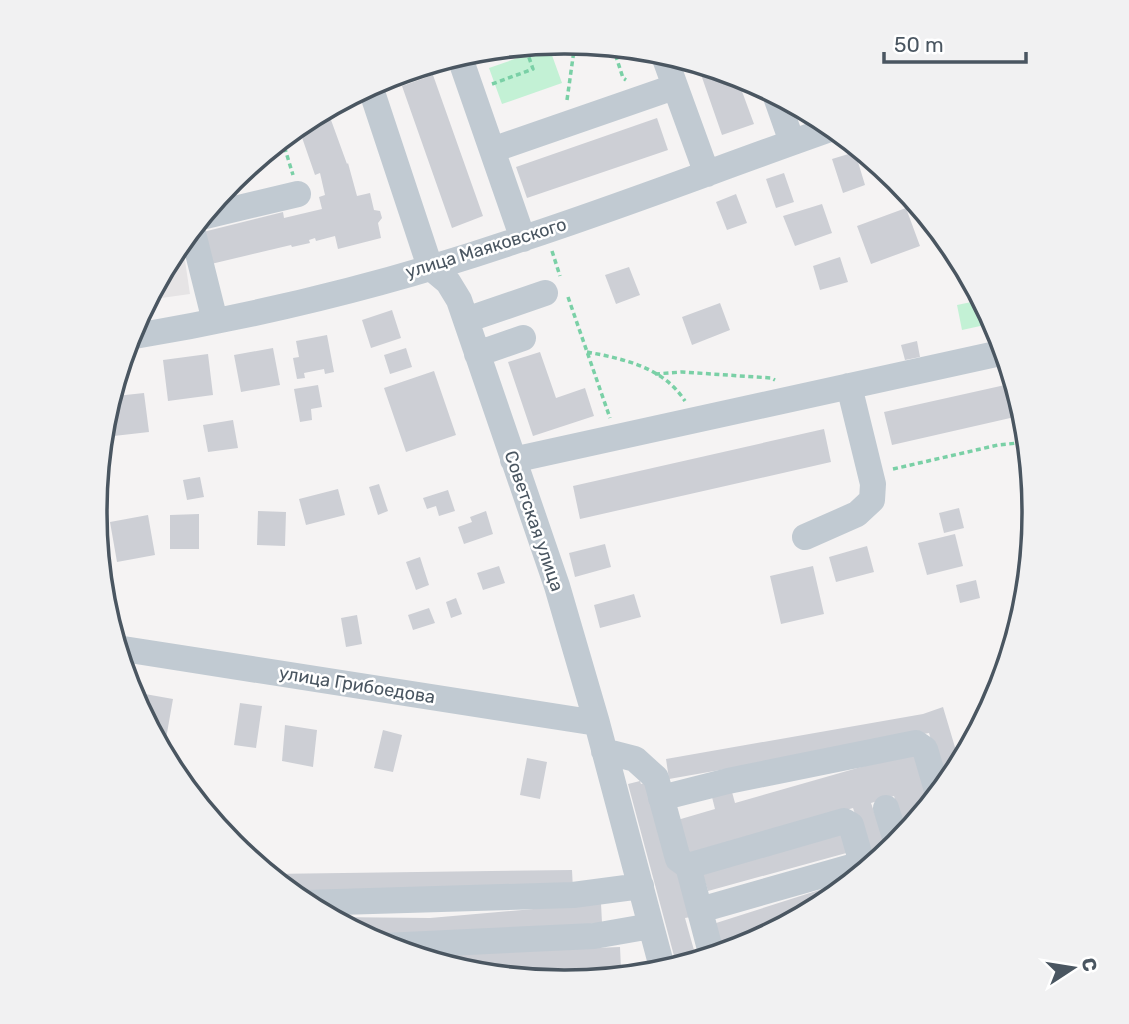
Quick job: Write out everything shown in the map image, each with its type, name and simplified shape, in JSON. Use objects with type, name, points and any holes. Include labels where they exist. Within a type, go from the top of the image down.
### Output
[{"type":"street","points":[[463,66],[492,150],[534,235]]},
{"type":"street","points":[[667,66],[706,174]]},
{"type":"street","points":[[492,150],[674,87]]},
{"type":"street","name":"Советская улица","points":[[373,96],[430,267],[448,282],[460,300],[557,586],[597,723],[660,960]]},
{"type":"street","points":[[780,109],[792,142]]},
{"type":"street","name":"улица Маяковского","points":[[143,334],[251,314],[430,267],[534,235],[821,132]]},
{"type":"street","points":[[217,213],[298,194]]},
{"type":"street","points":[[195,242],[215,321]]},
{"type":"street","points":[[466,320],[557,288]]},
{"type":"street","points":[[477,354],[523,338]]},
{"type":"street","points":[[511,456],[606,430],[697,419],[994,354]]},
{"type":"street","points":[[805,537],[857,514],[872,500],[871,475],[849,386]]},
{"type":"street","name":"улица Грибоедова","points":[[128,650],[597,723]]},
{"type":"street","points":[[661,798],[728,780],[916,743],[925,749],[934,782]]},
{"type":"street","points":[[604,751],[635,759],[656,778],[678,859],[688,866],[709,946]]},
{"type":"street","points":[[886,808],[893,831]]},
{"type":"street","points":[[688,866],[844,821],[851,825],[861,860]]},
{"type":"street","points":[[700,910],[854,866]]},
{"type":"street","points":[[326,902],[573,895],[641,887]]},
{"type":"street","points":[[419,946],[594,936],[651,926]]},
{"type":"path","points":[[572,122],[566,103],[573,54]]},
{"type":"path","points":[[493,84],[533,69],[528,56]]},
{"type":"path","points":[[616,57],[623,78],[630,83],[636,100]]},
{"type":"path","points":[[285,150],[298,194]]},
{"type":"path","points":[[534,235],[587,352],[606,430]]},
{"type":"path","points":[[587,352],[635,362],[655,374],[676,387],[697,419]]},
{"type":"path","points":[[655,374],[682,372],[771,377],[782,384],[789,399]]},
{"type":"path","points":[[871,475],[998,445],[1016,443]]},
{"type":"shaded area","points":[[184,257],[190,294],[160,298]]},
{"type":"green space","points":[[552,54],[562,83],[502,104],[489,68],[523,56]]},
{"type":"green space","points":[[971,302],[982,326],[962,330],[957,305]]},
{"type":"building","points":[[433,75],[483,216],[452,228],[402,86]]},
{"type":"building","points":[[701,76],[741,90],[754,124],[722,135]]},
{"type":"building","points":[[657,118],[668,150],[527,198],[516,167]]},
{"type":"building","points":[[331,119],[348,163],[357,196],[370,193],[374,210],[380,211],[382,218],[378,223],[381,238],[338,249],[335,236],[316,241],[315,238],[309,240],[310,243],[211,264],[203,232],[283,212],[284,218],[322,209],[319,197],[325,195],[320,173],[315,175],[302,137]]},
{"type":"building","points":[[849,154],[858,161],[865,185],[843,193],[832,159]]},
{"type":"building","points":[[784,173],[794,202],[776,208],[766,179]]},
{"type":"building","points":[[736,194],[747,223],[727,230],[716,202]]},
{"type":"building","points":[[822,204],[832,233],[795,246],[783,216]]},
{"type":"building","points":[[906,208],[920,246],[871,264],[857,226]]},
{"type":"building","points":[[840,257],[848,282],[820,290],[813,266]]},
{"type":"building","points":[[629,267],[640,295],[616,304],[605,275]]},
{"type":"building","points":[[720,303],[730,330],[692,345],[682,317]]},
{"type":"building","points":[[392,310],[401,338],[371,348],[362,320]]},
{"type":"building","points":[[327,335],[334,372],[325,374],[324,369],[304,373],[305,378],[297,379],[293,358],[299,357],[296,341]]},
{"type":"building","points":[[917,341],[920,357],[905,360],[901,345]]},
{"type":"building","points":[[273,348],[280,385],[241,392],[234,355]]},
{"type":"building","points":[[406,348],[412,367],[390,374],[384,355]]},
{"type":"building","points":[[540,352],[556,398],[585,388],[594,416],[533,436],[508,362]]},
{"type":"building","points":[[208,354],[213,395],[168,401],[163,360]]},
{"type":"building","points":[[434,371],[456,435],[406,452],[384,388]]},
{"type":"building","points":[[318,385],[322,407],[311,409],[312,420],[300,422],[294,389]]},
{"type":"building","points":[[1004,385],[1012,418],[892,445],[884,412]]},
{"type":"building","points":[[144,393],[149,432],[114,436],[122,395]]},
{"type":"building","points":[[233,420],[238,448],[208,452],[203,425]]},
{"type":"building","points":[[824,429],[831,462],[580,519],[573,486]]},
{"type":"building","points":[[200,477],[204,497],[187,500],[183,480]]},
{"type":"building","points":[[379,484],[388,511],[378,515],[369,487]]},
{"type":"building","points":[[338,489],[345,515],[306,525],[299,499]]},
{"type":"building","points":[[448,490],[455,511],[439,516],[436,506],[427,509],[423,498]]},
{"type":"building","points":[[959,508],[964,528],[944,533],[939,513]]},
{"type":"building","points":[[258,511],[286,512],[285,546],[257,545]]},
{"type":"building","points":[[486,511],[493,534],[464,544],[458,527],[472,522],[470,517]]},
{"type":"building","points":[[199,514],[199,549],[170,549],[170,515]]},
{"type":"building","points":[[148,515],[155,555],[117,562],[110,522]]},
{"type":"building","points":[[955,534],[963,566],[927,575],[918,543]]},
{"type":"building","points":[[605,544],[611,567],[575,577],[569,553]]},
{"type":"building","points":[[867,546],[874,572],[836,582],[829,557]]},
{"type":"building","points":[[420,557],[429,585],[416,590],[406,562]]},
{"type":"building","points":[[499,566],[505,583],[483,590],[477,573]]},
{"type":"building","points":[[813,566],[824,614],[781,624],[770,576]]},
{"type":"building","points":[[976,580],[980,598],[960,603],[956,585]]},
{"type":"building","points":[[634,594],[641,617],[600,628],[594,605]]},
{"type":"building","points":[[456,598],[462,614],[451,618],[446,602]]},
{"type":"building","points":[[429,608],[435,623],[413,630],[408,615]]},
{"type":"building","points":[[357,615],[362,644],[346,647],[341,618]]},
{"type":"building","points":[[145,694],[173,699],[166,738]]},
{"type":"building","points":[[240,703],[262,706],[256,748],[234,745]]},
{"type":"building","points":[[943,707],[956,749],[941,772],[929,733],[669,779],[666,759],[923,714]]},
{"type":"building","points":[[285,725],[317,730],[313,767],[282,761]]},
{"type":"building","points":[[383,730],[402,735],[393,772],[374,768]]},
{"type":"building","points":[[917,751],[928,791],[901,822],[894,796],[871,803],[884,840],[868,854],[853,808],[685,856],[674,821],[715,809],[712,797],[732,792],[735,803]]},
{"type":"building","points":[[527,758],[547,762],[540,799],[520,795]]},
{"type":"building","points":[[648,782],[678,868],[691,917],[685,918],[694,951],[674,956],[628,784]]},
{"type":"building","points":[[845,833],[850,852],[708,891],[702,872]]},
{"type":"building","points":[[572,870],[573,890],[308,892],[285,874]]},
{"type":"building","points":[[826,888],[767,923],[719,942],[713,924]]},
{"type":"building","points":[[601,903],[602,923],[431,937],[395,937],[352,917],[430,918]]},
{"type":"building","points":[[620,947],[621,966],[535,969],[475,961],[445,954]]}]
